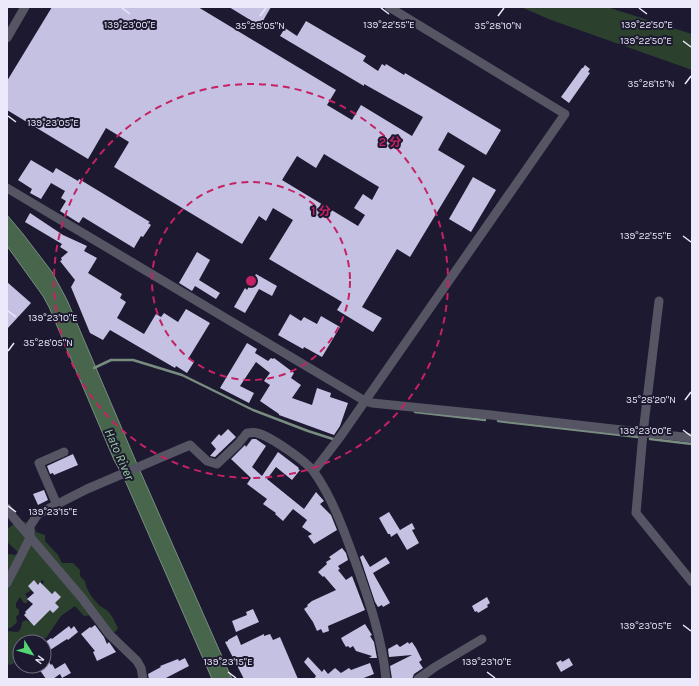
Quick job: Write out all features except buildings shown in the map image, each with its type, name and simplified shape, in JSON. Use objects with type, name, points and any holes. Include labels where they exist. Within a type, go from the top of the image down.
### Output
[{"type":"street","points":[[7,38],[25,7]]},
{"type":"street","points":[[314,472],[565,114],[389,7]]},
{"type":"street","points":[[7,188],[365,401],[372,403],[692,438]]},
{"type":"street","points":[[659,301],[643,433],[636,513],[692,582]]},
{"type":"street","points":[[7,583],[30,538],[30,526],[38,514],[87,490],[190,445],[207,461],[217,464],[247,433],[257,433],[302,459],[314,472],[338,517],[364,585],[376,622],[386,679]]},
{"type":"street","points":[[57,505],[39,463],[64,452]]},
{"type":"street","points":[[7,508],[30,538],[82,598],[109,634],[137,661],[141,668],[143,679]]},
{"type":"street","points":[[418,679],[482,639]]},
{"type":"shaded area","points":[[521,7],[607,7],[692,34],[692,70],[551,20]]},
{"type":"shaded area","points":[[22,521],[31,525],[36,532],[45,535],[45,541],[58,555],[62,563],[73,563],[80,570],[80,576],[85,581],[90,594],[100,606],[108,611],[113,617],[118,628],[116,631],[112,633],[91,615],[84,616],[75,606],[61,616],[49,634],[12,634],[12,664],[7,664],[7,631],[18,632],[21,628],[22,622],[26,620],[32,623],[58,600],[54,594],[41,589],[44,581],[42,580],[34,590],[25,594],[28,598],[27,603],[24,603],[20,597],[16,603],[16,607],[19,610],[19,614],[16,617],[17,622],[12,627],[7,629],[7,554],[18,555],[18,552],[7,542],[7,529]]},
{"type":"water","name":"Hato River","points":[[7,215],[52,272],[67,300],[137,464],[232,679],[212,679],[124,478],[114,460],[49,307],[43,296],[7,246]]},
{"type":"waterway","points":[[94,368],[111,360],[133,360],[182,375],[253,410],[336,440]]},
{"type":"waterway","points":[[415,412],[485,420]]},
{"type":"waterway","points":[[498,421],[638,437]]},
{"type":"waterway","points":[[650,439],[692,444]]}]
